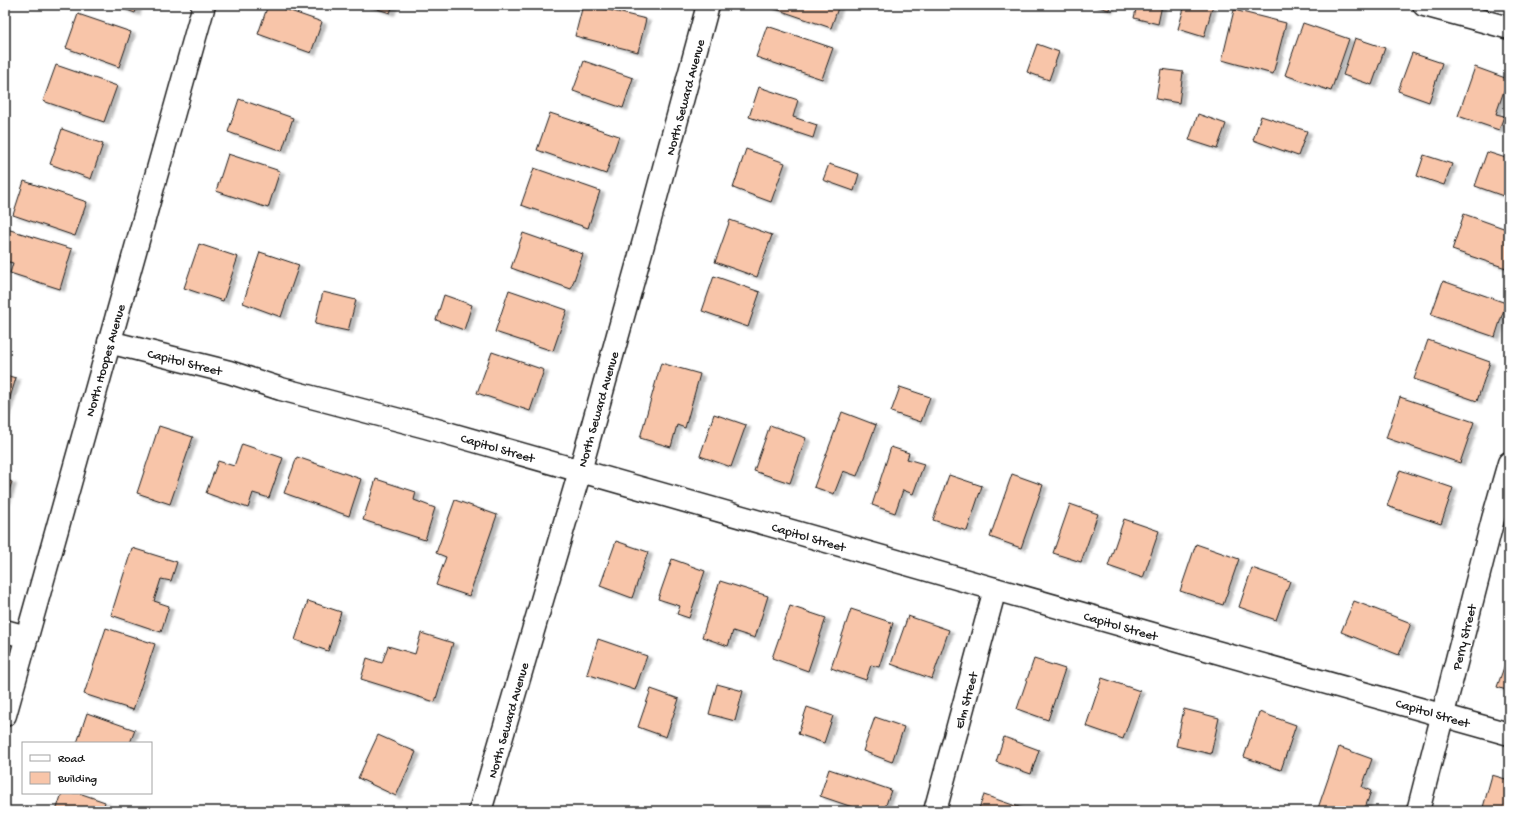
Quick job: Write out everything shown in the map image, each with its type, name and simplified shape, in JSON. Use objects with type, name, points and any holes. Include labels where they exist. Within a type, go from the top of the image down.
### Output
[{"type":"street","name":"North Hoopes Avenue","points":[[5,715],[204,5]]},
{"type":"street","name":"North Seward Avenue","points":[[480,811],[580,471],[650,223],[708,5]]},
{"type":"street","points":[[1424,5],[1509,28]]},
{"type":"street","name":"Capitol Street","points":[[109,342],[229,372],[281,389],[426,427],[1509,734]]},
{"type":"street","name":"Perry Street","points":[[1418,811],[1493,519],[1509,463]]},
{"type":"street","name":"Elm Street","points":[[935,811],[995,589]]},
{"type":"street","points":[[5,631],[27,637]]},
{"type":"building","points":[[114,5],[138,5],[135,13]]},
{"type":"building","points":[[268,5],[273,5],[322,22],[311,53],[258,34]]},
{"type":"building","points":[[365,5],[393,5],[390,13]]},
{"type":"building","points":[[583,5],[646,19],[638,52],[575,36]]},
{"type":"building","points":[[771,5],[839,5],[831,28],[770,7]]},
{"type":"building","points":[[1092,5],[1110,5],[1109,10]]},
{"type":"building","points":[[1137,5],[1162,5],[1158,24],[1134,18]]},
{"type":"building","points":[[1185,5],[1213,5],[1204,37],[1178,29]]},
{"type":"building","points":[[1234,10],[1286,23],[1273,74],[1222,60]]},
{"type":"building","points":[[78,14],[131,32],[119,67],[66,48]]},
{"type":"building","points":[[1303,23],[1349,39],[1331,91],[1285,75]]},
{"type":"building","points":[[767,26],[833,48],[822,79],[756,57]]},
{"type":"building","points":[[1355,38],[1385,48],[1372,85],[1343,75]]},
{"type":"building","points":[[1037,44],[1059,52],[1049,80],[1027,72]]},
{"type":"building","points":[[1412,53],[1442,63],[1429,102],[1398,91]]},
{"type":"building","points":[[584,61],[633,78],[623,108],[573,91]]},
{"type":"building","points":[[56,65],[117,86],[104,122],[43,101]]},
{"type":"building","points":[[1475,67],[1508,79],[1496,114],[1504,116],[1499,130],[1458,116]]},
{"type":"building","points":[[1161,69],[1183,72],[1179,103],[1156,99]]},
{"type":"building","points":[[759,87],[798,100],[793,117],[817,125],[813,138],[749,117]]},
{"type":"building","points":[[239,99],[293,118],[282,151],[228,132]]},
{"type":"building","points":[[550,113],[619,136],[606,174],[537,150]]},
{"type":"building","points":[[1198,114],[1226,124],[1217,149],[1189,140]]},
{"type":"building","points":[[1261,116],[1307,131],[1298,156],[1253,140]]},
{"type":"building","points":[[62,129],[103,144],[91,179],[50,164]]},
{"type":"building","points":[[746,149],[785,163],[771,202],[733,188]]},
{"type":"building","points":[[1487,152],[1509,159],[1509,198],[1475,186]]},
{"type":"building","points":[[228,154],[280,171],[268,208],[216,191]]},
{"type":"building","points":[[1424,155],[1452,164],[1444,185],[1417,176]]},
{"type":"building","points":[[829,164],[859,174],[854,191],[823,180]]},
{"type":"building","points":[[534,168],[600,191],[588,228],[521,205]]},
{"type":"building","points":[[24,181],[87,202],[75,236],[13,215]]},
{"type":"building","points":[[1464,214],[1509,230],[1509,269],[1452,250]]},
{"type":"building","points":[[730,220],[772,235],[757,277],[715,262]]},
{"type":"building","points":[[7,229],[72,249],[60,289],[10,273],[13,263],[5,261],[5,235]]},
{"type":"building","points":[[523,233],[583,254],[571,289],[511,268]]},
{"type":"building","points":[[199,244],[238,257],[223,301],[184,288]]},
{"type":"building","points":[[260,252],[299,265],[281,317],[243,303]]},
{"type":"building","points":[[714,276],[760,292],[748,327],[702,311]]},
{"type":"building","points":[[1443,281],[1506,303],[1495,337],[1431,315]]},
{"type":"building","points":[[509,290],[567,310],[553,351],[495,332]]},
{"type":"building","points":[[323,292],[356,300],[348,331],[315,324]]},
{"type":"building","points":[[444,295],[472,305],[464,330],[436,320]]},
{"type":"building","points":[[1428,340],[1490,362],[1477,401],[1414,379]]},
{"type":"building","points":[[492,352],[544,370],[530,411],[477,393]]},
{"type":"building","points":[[661,363],[700,374],[685,428],[677,425],[671,447],[640,438]]},
{"type":"building","points":[[5,375],[16,378],[5,414]]},
{"type":"building","points":[[900,387],[930,397],[921,422],[891,412]]},
{"type":"building","points":[[1400,397],[1474,422],[1460,463],[1386,438]]},
{"type":"building","points":[[842,412],[876,425],[857,476],[843,471],[834,494],[814,487]]},
{"type":"building","points":[[714,414],[746,425],[731,467],[700,456]]},
{"type":"building","points":[[770,425],[806,438],[790,483],[754,471]]},
{"type":"building","points":[[159,426],[193,437],[170,504],[137,493]]},
{"type":"building","points":[[242,444],[283,458],[269,498],[253,493],[248,508],[206,493],[218,461],[234,466]]},
{"type":"building","points":[[891,447],[909,453],[907,459],[924,464],[913,494],[903,490],[895,513],[872,505]]},
{"type":"building","points":[[297,457],[361,479],[349,516],[284,493]]},
{"type":"building","points":[[1400,470],[1453,488],[1441,524],[1387,506]]},
{"type":"building","points":[[1012,474],[1043,485],[1021,548],[990,537]]},
{"type":"building","points":[[949,475],[982,486],[967,531],[933,520]]},
{"type":"building","points":[[5,479],[12,482],[5,502]]},
{"type":"building","points":[[376,479],[416,492],[414,500],[435,508],[425,540],[363,520]]},
{"type":"building","points":[[455,500],[497,515],[469,596],[436,585],[446,557],[436,553]]},
{"type":"building","points":[[1070,504],[1098,514],[1081,562],[1053,553]]},
{"type":"building","points":[[1124,519],[1159,531],[1143,578],[1108,566]]},
{"type":"building","points":[[616,541],[648,552],[632,598],[600,586]]},
{"type":"building","points":[[1196,544],[1239,559],[1223,605],[1180,591]]},
{"type":"building","points":[[132,548],[177,562],[171,581],[161,579],[154,601],[169,606],[161,632],[111,615]]},
{"type":"building","points":[[672,559],[705,571],[689,618],[677,614],[680,606],[658,599]]},
{"type":"building","points":[[1252,568],[1290,581],[1276,620],[1239,607]]},
{"type":"building","points":[[720,581],[768,596],[755,638],[733,631],[728,646],[702,637]]},
{"type":"building","points":[[308,601],[341,612],[328,651],[295,640]]},
{"type":"building","points":[[1354,601],[1411,623],[1399,655],[1341,632]]},
{"type":"building","points":[[790,606],[826,618],[808,671],[772,658]]},
{"type":"building","points":[[851,609],[893,623],[879,667],[871,665],[866,680],[831,668]]},
{"type":"building","points":[[908,616],[949,630],[932,679],[891,664]]},
{"type":"building","points":[[106,628],[155,644],[133,710],[84,694]]},
{"type":"building","points":[[421,633],[453,643],[435,702],[361,679],[367,658],[382,663],[388,646],[415,654]]},
{"type":"building","points":[[598,639],[647,656],[635,690],[587,674]]},
{"type":"building","points":[[1509,653],[1509,691],[1497,687]]},
{"type":"building","points":[[1034,659],[1065,669],[1048,720],[1017,709]]},
{"type":"building","points":[[1102,678],[1140,691],[1123,739],[1086,726]]},
{"type":"building","points":[[717,684],[743,691],[735,721],[709,714]]},
{"type":"building","points":[[651,689],[679,699],[666,737],[638,727]]},
{"type":"building","points":[[807,707],[833,716],[824,743],[798,734]]},
{"type":"building","points":[[1184,709],[1219,718],[1211,754],[1176,746]]},
{"type":"building","points":[[1259,712],[1296,725],[1281,770],[1244,757]]},
{"type":"building","points":[[87,713],[135,730],[130,742],[77,742]]},
{"type":"building","points":[[875,717],[904,727],[892,762],[863,751]]},
{"type":"building","points":[[378,735],[416,752],[396,796],[358,778]]},
{"type":"building","points":[[1004,737],[1039,750],[1031,774],[996,762]]},
{"type":"building","points":[[1339,747],[1372,759],[1362,787],[1371,791],[1364,811],[1317,811]]},
{"type":"building","points":[[829,769],[891,790],[884,811],[864,811],[820,796]]},
{"type":"building","points":[[1492,775],[1509,780],[1509,811],[1482,811]]},
{"type":"building","points":[[62,794],[82,794],[105,802],[102,811],[56,811]]},
{"type":"building","points":[[984,795],[1030,811],[978,811]]}]
